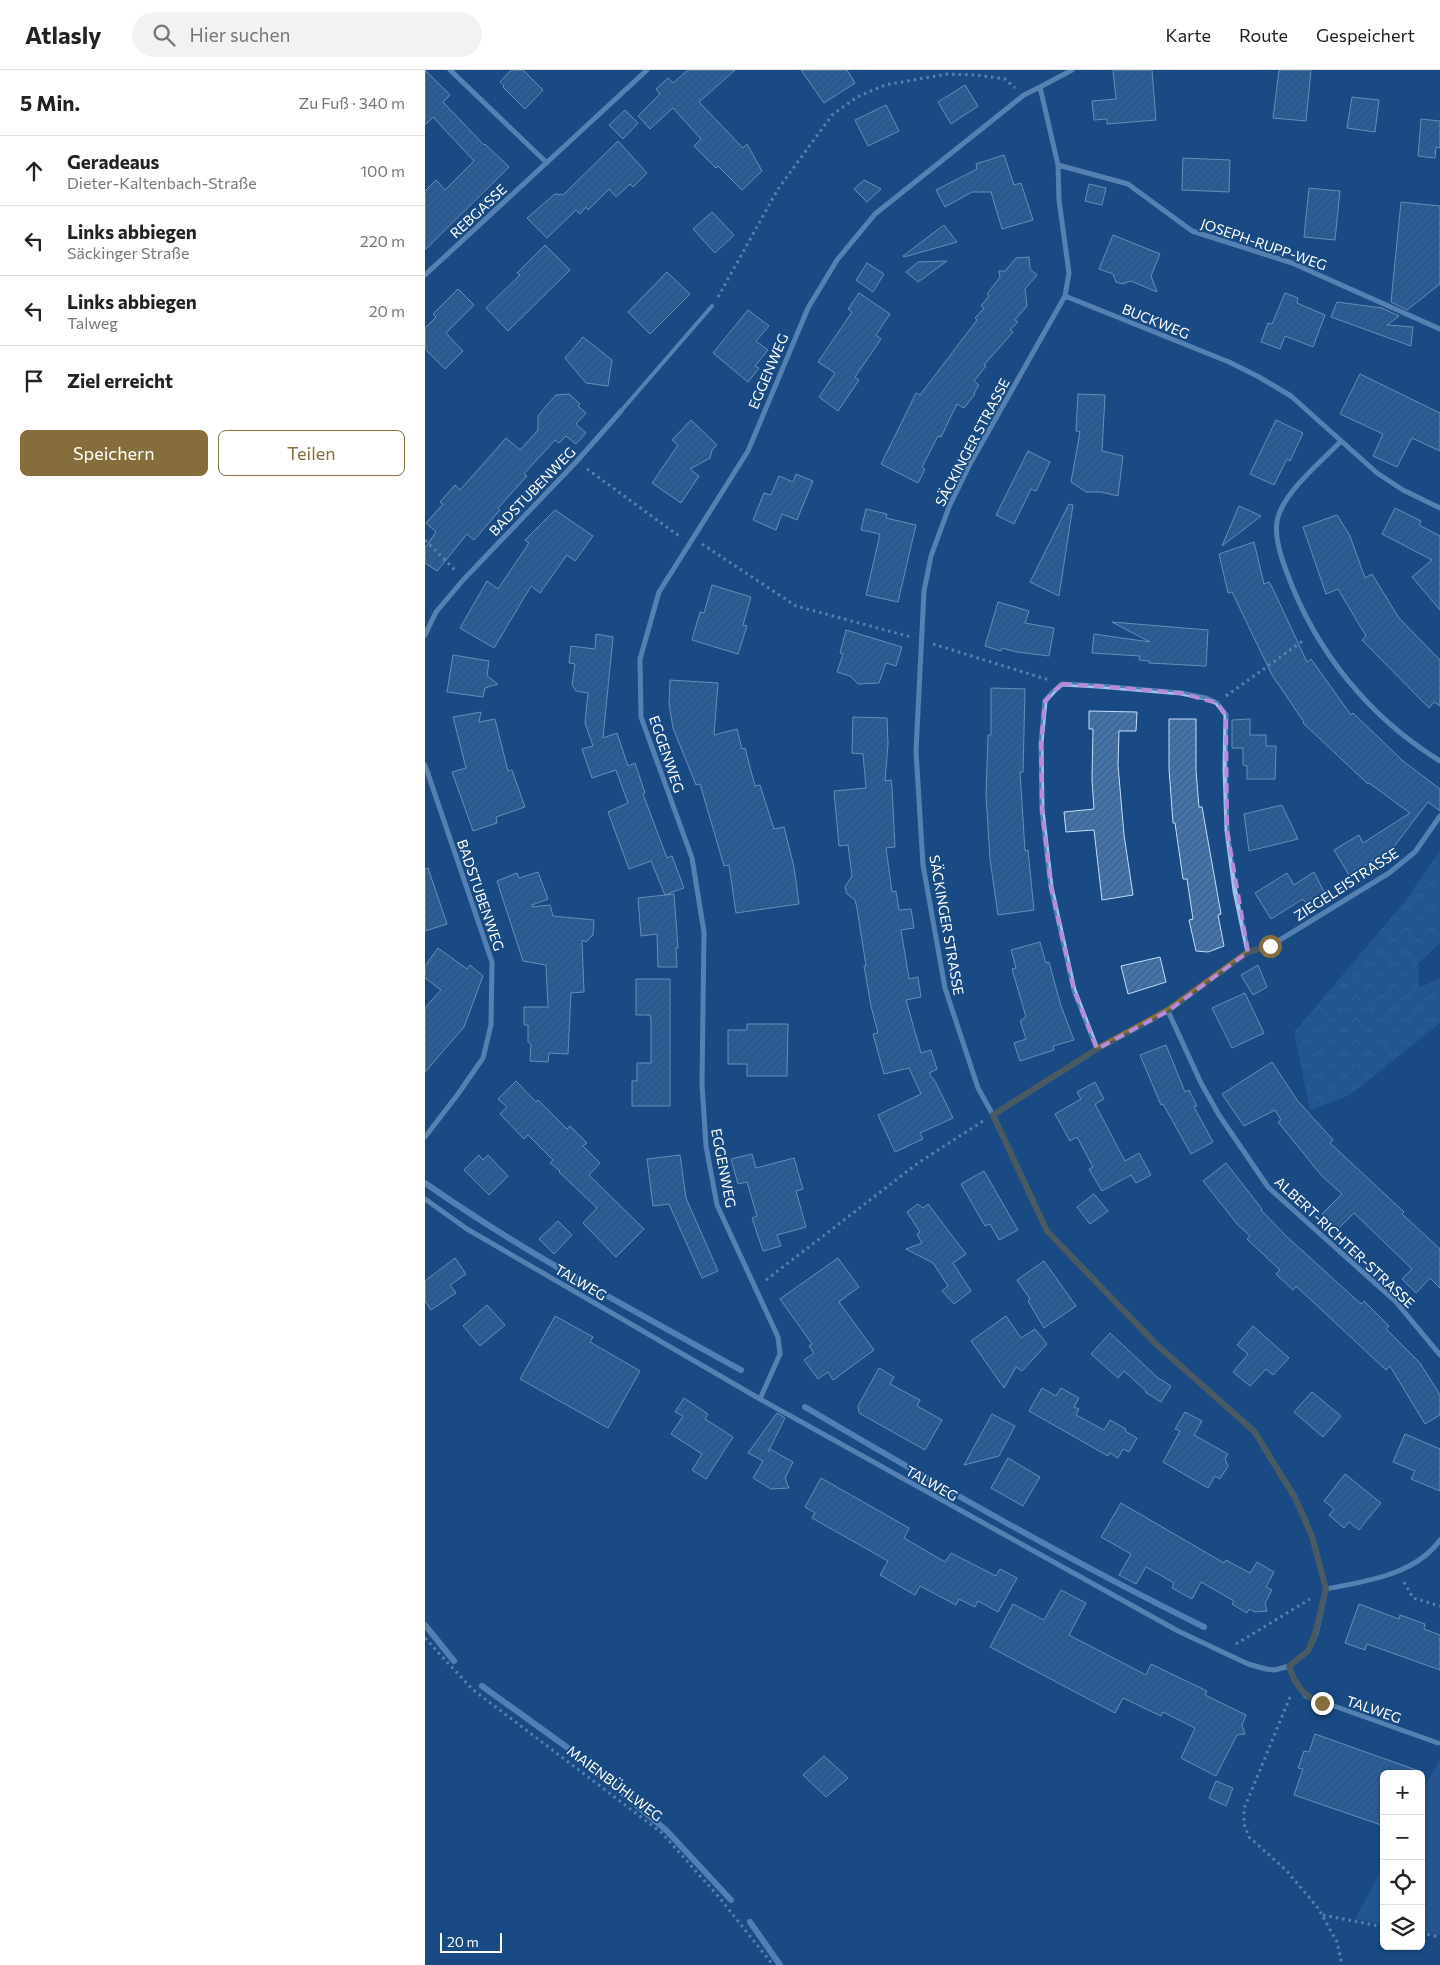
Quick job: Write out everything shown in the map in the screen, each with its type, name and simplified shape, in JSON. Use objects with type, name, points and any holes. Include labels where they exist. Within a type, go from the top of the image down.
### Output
[{"type":"street","points":[[450,70],[547,163]]},
{"type":"street","name":"REBGASSE","points":[[425,275],[647,70]]},
{"type":"street","points":[[1065,296],[1069,273],[1059,200],[1058,165],[1040,87],[1072,70]]},
{"type":"street","name":"EGGENWEG","points":[[760,1399],[780,1354],[778,1337],[717,1206],[706,1146],[702,1084],[704,932],[692,858],[641,717],[640,659],[659,592],[748,450],[807,308],[837,260],[875,214],[1023,95],[1040,87]]},
{"type":"street","name":"JOSEPH-RUPP-WEG","points":[[1058,165],[1128,184],[1192,231],[1292,264],[1440,329]]},
{"type":"street","name":"BUCKWEG","points":[[1065,296],[1229,362],[1291,396],[1377,473],[1403,490],[1440,508]]},
{"type":"street","name":"SÄCKINGER STRASSE","points":[[1065,296],[970,464],[949,507],[931,556],[923,590],[916,751],[923,865],[945,988],[978,1088],[993,1115],[1047,1231],[1157,1345],[1254,1431],[1295,1498],[1312,1536],[1326,1589],[1315,1634],[1308,1651],[1289,1666]]},
{"type":"street","name":"BADSTUBENWEG","points":[[425,635],[436,612],[464,579],[577,461],[621,411]]},
{"type":"street","points":[[1341,441],[1290,495],[1278,518],[1278,539],[1282,559],[1291,586],[1315,632],[1347,682],[1402,735],[1440,761]]},
{"type":"street","points":[[1097,1049],[1074,990],[1051,887],[1042,810],[1041,743],[1045,701],[1062,684],[1181,693],[1206,698],[1217,703],[1225,715],[1227,830],[1235,891],[1248,952]]},
{"type":"street","name":"BADSTUBENWEG","points":[[425,764],[492,962],[491,1025],[483,1058],[425,1137]]},
{"type":"street","name":"ZIEGELEISTRASSE","points":[[993,1115],[1097,1049],[1168,1010],[1248,952],[1270,946],[1389,873],[1415,852],[1440,816]]},
{"type":"street","name":"ALBERT-RICHTER-STRASSE","points":[[1168,1010],[1201,1084],[1219,1116],[1268,1187],[1396,1302],[1440,1355]]},
{"type":"street","name":"TALWEG","points":[[425,1199],[467,1230],[760,1399],[1170,1627],[1248,1664],[1275,1670],[1289,1666]]},
{"type":"street","points":[[1326,1589],[1373,1580],[1398,1571],[1431,1552],[1440,1540]]},
{"type":"street","points":[[1289,1666],[1299,1688]]},
{"type":"street","name":"TALWEG","points":[[1299,1688],[1306,1696],[1322,1703],[1438,1743]]},
{"type":"lane","points":[[621,411],[712,306]]},
{"type":"path","points":[[712,306],[778,189],[832,115],[857,97],[885,85],[947,74],[977,75],[1005,79],[1023,95]]},
{"type":"path","points":[[577,461],[690,543]]},
{"type":"path","points":[[693,538],[797,606],[921,640],[1062,684]]},
{"type":"path","points":[[425,540],[464,579]]},
{"type":"path","points":[[1217,703],[1315,632]]},
{"type":"path","points":[[756,1288],[918,1163],[993,1115]]},
{"type":"path","points":[[1398,1571],[1413,1598],[1440,1606]]},
{"type":"path","points":[[1223,1652],[1326,1589]]},
{"type":"path","name":"MAIENBÜHLWEG","points":[[425,1638],[472,1689],[663,1833],[718,1896],[773,1965]]},
{"type":"path","points":[[1299,1688],[1290,1697],[1244,1809],[1244,1824],[1249,1836],[1285,1870],[1323,1915],[1337,1942],[1343,1965]]},
{"type":"path","points":[[1323,1915],[1380,1925]]},
{"type":"path","points":[[1425,1935],[1440,1937]]},
{"type":"highlighted area","points":[[1062,684],[1181,693],[1217,703],[1226,715],[1227,830],[1248,952],[1168,1011],[1097,1049],[1074,990],[1051,887],[1042,810],[1041,743],[1045,701]]},
{"type":"green space","points":[[1440,851],[1440,943],[1418,963],[1419,988],[1440,978],[1440,1023],[1350,1095],[1310,1110],[1294,1032],[1402,905]]},
{"type":"green space","points":[[1440,1759],[1440,1935],[1425,1932],[1425,1787]]},
{"type":"green space","points":[[1380,1872],[1380,1923],[1355,1919]]},
{"type":"building","points":[[425,70],[450,95],[443,102],[484,145],[509,167],[425,250],[425,191],[436,180],[445,190],[474,161],[433,117],[425,125]]},
{"type":"building","points":[[511,70],[523,70],[543,90],[525,109],[500,82]]},
{"type":"building","points":[[688,70],[735,70],[699,102],[743,148],[747,144],[762,171],[742,190],[694,146],[701,139],[673,108],[650,129],[638,116],[660,94],[656,89],[668,78],[673,83]]},
{"type":"building","points":[[801,70],[847,70],[855,83],[824,103]]},
{"type":"building","points":[[1113,70],[1152,70],[1156,120],[1107,124],[1107,119],[1094,120],[1092,101],[1116,99]]},
{"type":"building","points":[[1279,70],[1311,70],[1306,121],[1273,118]]},
{"type":"building","points":[[965,85],[978,106],[951,124],[938,102]]},
{"type":"building","points":[[1352,97],[1379,100],[1375,132],[1347,128]]},
{"type":"building","points":[[886,105],[899,131],[868,146],[855,120]]},
{"type":"building","points":[[625,110],[638,123],[623,139],[609,125]]},
{"type":"building","points":[[1421,119],[1440,121],[1440,148],[1436,147],[1435,158],[1418,156]]},
{"type":"building","points":[[618,141],[647,173],[633,187],[630,184],[616,197],[609,189],[588,210],[586,207],[580,214],[576,210],[547,238],[527,218],[555,194],[563,195]]},
{"type":"building","points":[[1004,155],[1014,185],[1021,183],[1033,220],[1002,229],[991,192],[972,192],[945,207],[936,190],[977,169],[976,164]]},
{"type":"building","points":[[1183,158],[1230,160],[1229,192],[1182,190]]},
{"type":"building","points":[[864,180],[881,189],[867,202],[854,189]]},
{"type":"building","points":[[1089,184],[1106,188],[1102,205],[1085,201]]},
{"type":"building","points":[[1309,188],[1340,191],[1335,240],[1304,237]]},
{"type":"building","points":[[1401,202],[1440,206],[1440,284],[1407,310],[1391,302]]},
{"type":"building","points":[[712,212],[734,235],[715,253],[693,229]]},
{"type":"building","points":[[944,225],[957,242],[903,256]]},
{"type":"building","points":[[1113,235],[1160,254],[1151,276],[1157,292],[1131,281],[1122,284],[1116,282],[1113,274],[1099,269]]},
{"type":"building","points":[[545,245],[570,270],[508,331],[486,308],[520,275],[517,273]]},
{"type":"building","points":[[1029,257],[1030,269],[1037,275],[1025,289],[1027,306],[1015,320],[1018,322],[1010,330],[1013,332],[984,365],[986,366],[974,381],[979,385],[975,394],[964,408],[957,404],[941,437],[938,436],[922,467],[925,469],[918,483],[881,464],[916,393],[920,395],[977,320],[975,318],[984,308],[981,306],[989,296],[987,294],[1000,277],[999,271],[1005,271],[1016,258]]},
{"type":"building","points":[[947,261],[918,282],[906,272],[918,262]]},
{"type":"building","points":[[867,263],[884,274],[873,292],[856,280]]},
{"type":"building","points":[[667,272],[690,294],[650,334],[628,312]]},
{"type":"building","points":[[458,289],[474,305],[446,333],[463,351],[445,369],[425,349],[425,328],[436,317],[433,314]]},
{"type":"building","points":[[859,293],[890,314],[876,335],[881,339],[855,377],[859,380],[838,411],[819,397],[835,373],[818,362],[852,312],[848,309]]},
{"type":"building","points":[[1285,293],[1298,298],[1297,303],[1325,315],[1313,347],[1285,336],[1280,349],[1261,342],[1268,323],[1272,324]]},
{"type":"building","points":[[1337,302],[1382,308],[1399,316],[1387,325],[1413,327],[1411,346],[1331,317]]},
{"type":"building","points":[[748,310],[769,326],[756,341],[768,350],[755,366],[759,368],[748,382],[713,353]]},
{"type":"building","points":[[583,337],[612,360],[608,386],[586,383],[565,358]]},
{"type":"building","points":[[1360,374],[1440,413],[1440,451],[1412,438],[1397,467],[1373,456],[1383,434],[1340,414]]},
{"type":"building","points":[[569,394],[580,404],[578,406],[586,413],[576,424],[586,433],[576,444],[566,436],[559,443],[555,440],[524,474],[527,476],[498,508],[500,510],[474,540],[467,534],[437,571],[425,563],[425,548],[436,532],[426,523],[443,504],[440,502],[455,485],[460,490],[506,438],[520,450],[538,430],[538,416],[547,405],[556,395]]},
{"type":"building","points":[[1078,394],[1105,395],[1102,451],[1123,456],[1118,496],[1101,492],[1086,492],[1071,482],[1080,432],[1076,431]]},
{"type":"building","points":[[691,420],[717,445],[712,450],[710,458],[690,469],[699,476],[681,503],[652,483],[678,445],[672,440]]},
{"type":"building","points":[[1276,420],[1303,433],[1290,461],[1287,459],[1274,485],[1250,474]]},
{"type":"building","points":[[1028,451],[1050,462],[1036,491],[1031,489],[1014,524],[996,515]]},
{"type":"building","points":[[796,474],[813,481],[797,520],[782,514],[776,530],[753,520],[764,493],[771,495],[779,476],[793,482]]},
{"type":"building","points":[[1069,504],[1073,505],[1059,596],[1030,582]]},
{"type":"building","points":[[1239,506],[1261,516],[1222,546]]},
{"type":"building","points":[[1395,508],[1421,521],[1419,525],[1440,536],[1440,610],[1412,577],[1432,560],[1382,534]]},
{"type":"building","points":[[866,509],[887,514],[886,518],[916,525],[898,602],[866,595],[880,534],[861,530]]},
{"type":"building","points":[[555,510],[593,536],[575,561],[567,555],[540,593],[531,586],[494,648],[460,628],[487,581],[498,589],[529,543],[525,540]]},
{"type":"building","points":[[1337,515],[1350,536],[1365,578],[1372,574],[1399,618],[1440,660],[1440,706],[1434,702],[1429,708],[1362,640],[1366,636],[1338,589],[1326,594],[1303,527]]},
{"type":"building","points":[[1254,542],[1264,584],[1269,582],[1273,589],[1307,662],[1311,659],[1351,715],[1353,713],[1403,761],[1440,789],[1440,811],[1428,802],[1393,848],[1349,875],[1334,850],[1359,835],[1363,843],[1410,813],[1368,784],[1303,723],[1272,675],[1232,592],[1228,593],[1219,554]]},
{"type":"building","points":[[712,585],[751,597],[743,625],[747,626],[738,654],[692,640],[700,612],[704,613]]},
{"type":"building","points":[[998,602],[1029,611],[1025,623],[1054,628],[1049,656],[1002,648],[1001,651],[985,646]]},
{"type":"building","points":[[1112,622],[1208,630],[1206,666],[1149,663],[1149,661],[1139,660],[1140,656],[1092,653],[1094,634],[1150,642]]},
{"type":"building","points":[[846,630],[902,647],[896,666],[886,663],[879,683],[858,684],[850,676],[837,672],[843,654],[840,653]]},
{"type":"building","points":[[596,634],[613,637],[603,738],[617,733],[628,766],[635,763],[645,793],[643,794],[667,858],[672,856],[684,888],[665,895],[651,861],[629,869],[608,812],[628,803],[616,770],[592,778],[582,749],[593,746],[585,723],[588,693],[576,691],[572,685],[575,664],[569,663],[571,646],[595,649]]},
{"type":"building","points":[[453,655],[489,661],[487,676],[498,684],[485,688],[483,697],[447,692]]},
{"type":"building","points":[[670,680],[718,683],[714,735],[737,729],[742,749],[745,748],[755,786],[760,785],[774,829],[784,827],[794,867],[799,904],[736,913],[729,865],[724,866],[700,784],[696,785],[673,728],[669,704]]},
{"type":"building","points":[[991,688],[1025,689],[1023,772],[1020,772],[1025,851],[1028,850],[1034,910],[998,915],[990,859],[986,795],[988,735],[991,735]]},
{"type":"building","points":[[1089,711],[1137,712],[1136,731],[1119,731],[1118,765],[1124,835],[1133,895],[1102,900],[1094,830],[1066,832],[1064,812],[1094,809],[1092,780],[1093,729],[1089,729]]},
{"type":"building","points":[[481,712],[479,722],[495,719],[508,771],[512,770],[525,807],[496,817],[497,823],[473,831],[452,772],[466,768],[453,717]]},
{"type":"building","points":[[853,717],[887,718],[888,744],[885,781],[891,780],[895,847],[886,848],[892,892],[896,891],[899,910],[911,909],[914,928],[901,930],[909,979],[918,977],[921,997],[906,1000],[921,1053],[931,1050],[937,1069],[929,1073],[953,1118],[920,1133],[923,1139],[895,1152],[878,1115],[921,1094],[909,1068],[884,1074],[873,1034],[878,1033],[864,966],[866,966],[857,908],[855,900],[847,894],[845,887],[852,876],[848,845],[839,846],[834,791],[866,788],[863,754],[852,753]]},
{"type":"building","points":[[1169,719],[1196,719],[1196,771],[1199,807],[1202,807],[1221,914],[1218,915],[1224,946],[1208,952],[1196,951],[1189,920],[1193,919],[1187,879],[1183,879],[1175,823],[1173,823],[1169,769]]},
{"type":"building","points":[[1250,719],[1250,735],[1266,735],[1266,746],[1276,746],[1275,779],[1247,779],[1247,766],[1243,765],[1243,748],[1232,748],[1232,720]]},
{"type":"building","points":[[1282,805],[1298,839],[1249,851],[1244,814]]},
{"type":"building","points":[[428,868],[447,924],[425,931],[425,869]]},
{"type":"building","points":[[538,872],[548,899],[532,905],[532,907],[550,905],[553,916],[594,920],[593,935],[586,942],[582,940],[584,992],[571,993],[568,1054],[549,1053],[548,1062],[530,1061],[531,1044],[528,1042],[528,1025],[524,1025],[524,1007],[548,1007],[546,965],[523,961],[497,881],[517,873],[519,878]]},
{"type":"building","points":[[1314,872],[1325,894],[1307,905],[1303,899],[1271,919],[1255,893],[1287,873],[1294,885]]},
{"type":"building","points":[[674,894],[678,948],[676,948],[677,967],[658,967],[657,934],[641,936],[638,898]]},
{"type":"building","points":[[1040,942],[1046,963],[1049,962],[1061,1006],[1074,1040],[1053,1046],[1054,1050],[1020,1061],[1014,1043],[1026,1039],[1020,1021],[1026,1017],[1012,969],[1016,968],[1011,950]]},
{"type":"building","points":[[438,948],[467,969],[470,965],[483,976],[464,1027],[425,1072],[425,1008],[441,990],[425,978],[425,966]]},
{"type":"building","points":[[1160,957],[1166,982],[1128,994],[1121,966]]},
{"type":"building","points":[[1258,965],[1267,987],[1253,995],[1241,975]]},
{"type":"building","points":[[636,979],[670,979],[670,1106],[632,1106],[632,1081],[637,1081],[637,1063],[651,1063],[651,1019],[650,1015],[636,1015]]},
{"type":"building","points":[[1245,993],[1264,1033],[1232,1048],[1212,1008]]},
{"type":"building","points":[[747,1024],[788,1024],[787,1076],[747,1076],[747,1064],[728,1064],[728,1030],[747,1030]]},
{"type":"building","points":[[1166,1045],[1185,1092],[1189,1090],[1197,1106],[1194,1107],[1213,1142],[1191,1154],[1163,1104],[1161,1105],[1140,1055]]},
{"type":"building","points":[[1272,1062],[1297,1100],[1333,1140],[1330,1143],[1404,1212],[1402,1214],[1440,1249],[1440,1288],[1430,1278],[1416,1293],[1402,1279],[1412,1269],[1354,1213],[1338,1229],[1322,1214],[1342,1194],[1321,1175],[1278,1122],[1281,1120],[1275,1110],[1244,1126],[1222,1094]]},
{"type":"building","points":[[516,1081],[536,1102],[538,1100],[567,1129],[570,1126],[587,1143],[583,1146],[600,1163],[589,1175],[644,1229],[616,1257],[583,1223],[597,1208],[550,1163],[553,1160],[528,1135],[524,1139],[500,1114],[507,1107],[498,1099]]},
{"type":"building","points":[[1095,1082],[1104,1099],[1095,1104],[1125,1161],[1139,1153],[1151,1175],[1136,1183],[1131,1175],[1102,1191],[1089,1169],[1093,1167],[1077,1137],[1070,1141],[1055,1114],[1081,1099],[1077,1092]]},
{"type":"building","points":[[752,1154],[756,1168],[794,1158],[803,1189],[796,1191],[806,1227],[777,1235],[781,1246],[763,1251],[752,1218],[757,1216],[747,1182],[738,1184],[731,1159]]},
{"type":"building","points":[[479,1155],[483,1160],[488,1155],[508,1176],[489,1195],[464,1170]]},
{"type":"building","points":[[680,1155],[686,1198],[718,1271],[702,1278],[669,1204],[653,1206],[647,1159]]},
{"type":"building","points":[[1226,1163],[1261,1210],[1285,1235],[1361,1304],[1364,1301],[1389,1326],[1386,1329],[1420,1363],[1440,1395],[1440,1415],[1425,1424],[1390,1366],[1386,1370],[1296,1286],[1293,1290],[1276,1274],[1280,1270],[1247,1239],[1250,1236],[1238,1225],[1203,1181]]},
{"type":"building","points":[[984,1171],[1018,1230],[999,1240],[990,1224],[985,1226],[961,1184]]},
{"type":"building","points":[[1094,1194],[1108,1211],[1090,1224],[1077,1207]]},
{"type":"building","points":[[918,1204],[923,1208],[928,1204],[966,1254],[953,1263],[971,1291],[954,1304],[942,1291],[948,1286],[933,1263],[906,1249],[922,1243],[917,1234],[920,1232],[907,1212]]},
{"type":"building","points":[[558,1221],[572,1235],[554,1254],[539,1239]]},
{"type":"building","points":[[455,1258],[466,1274],[450,1285],[456,1293],[431,1310],[425,1301],[425,1281]]},
{"type":"building","points":[[838,1258],[859,1287],[839,1302],[874,1350],[833,1380],[828,1372],[818,1379],[804,1360],[814,1353],[809,1346],[812,1344],[780,1299]]},
{"type":"building","points":[[1044,1261],[1076,1306],[1044,1328],[1028,1301],[1030,1299],[1017,1280]]},
{"type":"building","points":[[487,1305],[505,1325],[480,1346],[463,1326]]},
{"type":"building","points":[[555,1316],[593,1337],[590,1342],[640,1371],[608,1428],[520,1379]]},
{"type":"building","points":[[1006,1316],[1021,1338],[1035,1329],[1047,1344],[1022,1371],[1016,1367],[1004,1388],[971,1341]]},
{"type":"building","points":[[1253,1326],[1289,1358],[1273,1375],[1266,1369],[1250,1386],[1233,1372],[1248,1354],[1237,1345]]},
{"type":"building","points":[[1110,1333],[1158,1378],[1171,1386],[1161,1402],[1145,1392],[1124,1371],[1118,1378],[1091,1354]]},
{"type":"building","points":[[879,1368],[894,1377],[890,1384],[920,1400],[917,1406],[942,1420],[925,1450],[859,1413],[858,1406]]},
{"type":"building","points":[[1042,1388],[1056,1396],[1061,1388],[1079,1398],[1074,1407],[1079,1409],[1076,1415],[1104,1430],[1110,1420],[1126,1429],[1125,1431],[1137,1438],[1129,1452],[1123,1449],[1118,1458],[1110,1453],[1108,1456],[1029,1411]]},
{"type":"building","points":[[1312,1392],[1341,1416],[1323,1437],[1294,1412]]},
{"type":"building","points":[[684,1398],[708,1414],[705,1419],[733,1437],[706,1479],[692,1470],[702,1454],[671,1434],[683,1416],[675,1412]]},
{"type":"building","points":[[1185,1412],[1202,1421],[1194,1435],[1228,1454],[1225,1459],[1228,1466],[1220,1479],[1215,1476],[1208,1488],[1163,1462],[1180,1431],[1175,1429]]},
{"type":"building","points":[[777,1413],[785,1418],[768,1452],[770,1449],[793,1462],[785,1478],[789,1488],[771,1489],[753,1478],[763,1461],[748,1453]]},
{"type":"building","points":[[992,1414],[1015,1426],[999,1456],[964,1465]]},
{"type":"building","points":[[1405,1434],[1440,1449],[1440,1491],[1411,1479],[1415,1471],[1393,1462]]},
{"type":"building","points":[[1008,1458],[1040,1477],[1023,1506],[991,1488]]},
{"type":"building","points":[[1345,1474],[1381,1503],[1359,1530],[1349,1522],[1344,1528],[1329,1515],[1334,1509],[1324,1501]]},
{"type":"building","points":[[821,1478],[909,1528],[904,1538],[945,1562],[951,1553],[996,1576],[1000,1569],[1017,1578],[998,1612],[978,1601],[975,1607],[959,1599],[956,1605],[920,1586],[915,1595],[880,1575],[888,1561],[812,1518],[815,1513],[805,1507]]},
{"type":"building","points":[[1121,1503],[1224,1563],[1226,1560],[1250,1573],[1257,1562],[1274,1572],[1266,1587],[1272,1590],[1265,1603],[1267,1611],[1255,1612],[1249,1609],[1247,1613],[1232,1604],[1234,1601],[1201,1582],[1192,1599],[1172,1588],[1174,1583],[1146,1567],[1136,1584],[1119,1575],[1131,1554],[1101,1537]]},
{"type":"building","points":[[1061,1590],[1086,1603],[1069,1635],[1146,1675],[1151,1664],[1207,1691],[1205,1695],[1246,1715],[1242,1725],[1245,1734],[1237,1735],[1216,1776],[1181,1758],[1195,1728],[1163,1712],[1161,1716],[1123,1698],[1115,1713],[990,1647],[1013,1604],[1044,1620]]},
{"type":"building","points":[[1359,1604],[1399,1619],[1400,1615],[1425,1624],[1424,1629],[1440,1635],[1440,1670],[1367,1644],[1365,1650],[1345,1643]]},
{"type":"building","points":[[1315,1734],[1416,1770],[1380,1770],[1380,1825],[1294,1795],[1303,1769],[1298,1768],[1304,1751],[1309,1752]]},
{"type":"building","points":[[824,1756],[848,1778],[826,1797],[803,1775]]},
{"type":"building","points":[[1216,1781],[1233,1788],[1226,1806],[1209,1798]]},
{"type":"waterway","points":[[425,1183],[541,1257],[741,1370]]},
{"type":"waterway","points":[[805,1407],[1003,1521],[1204,1627]]},
{"type":"waterway","points":[[425,1625],[454,1661]]},
{"type":"waterway","points":[[482,1686],[568,1748],[666,1830],[731,1900]]},
{"type":"waterway","points":[[750,1922],[780,1965]]},
{"type":"route","points":[[1270,946],[1248,952],[1168,1010],[1097,1049],[993,1115],[1047,1231],[1157,1345],[1254,1431],[1295,1498],[1312,1536],[1326,1589],[1315,1634],[1308,1651],[1289,1666],[1294,1680],[1306,1696],[1322,1703]]}]
